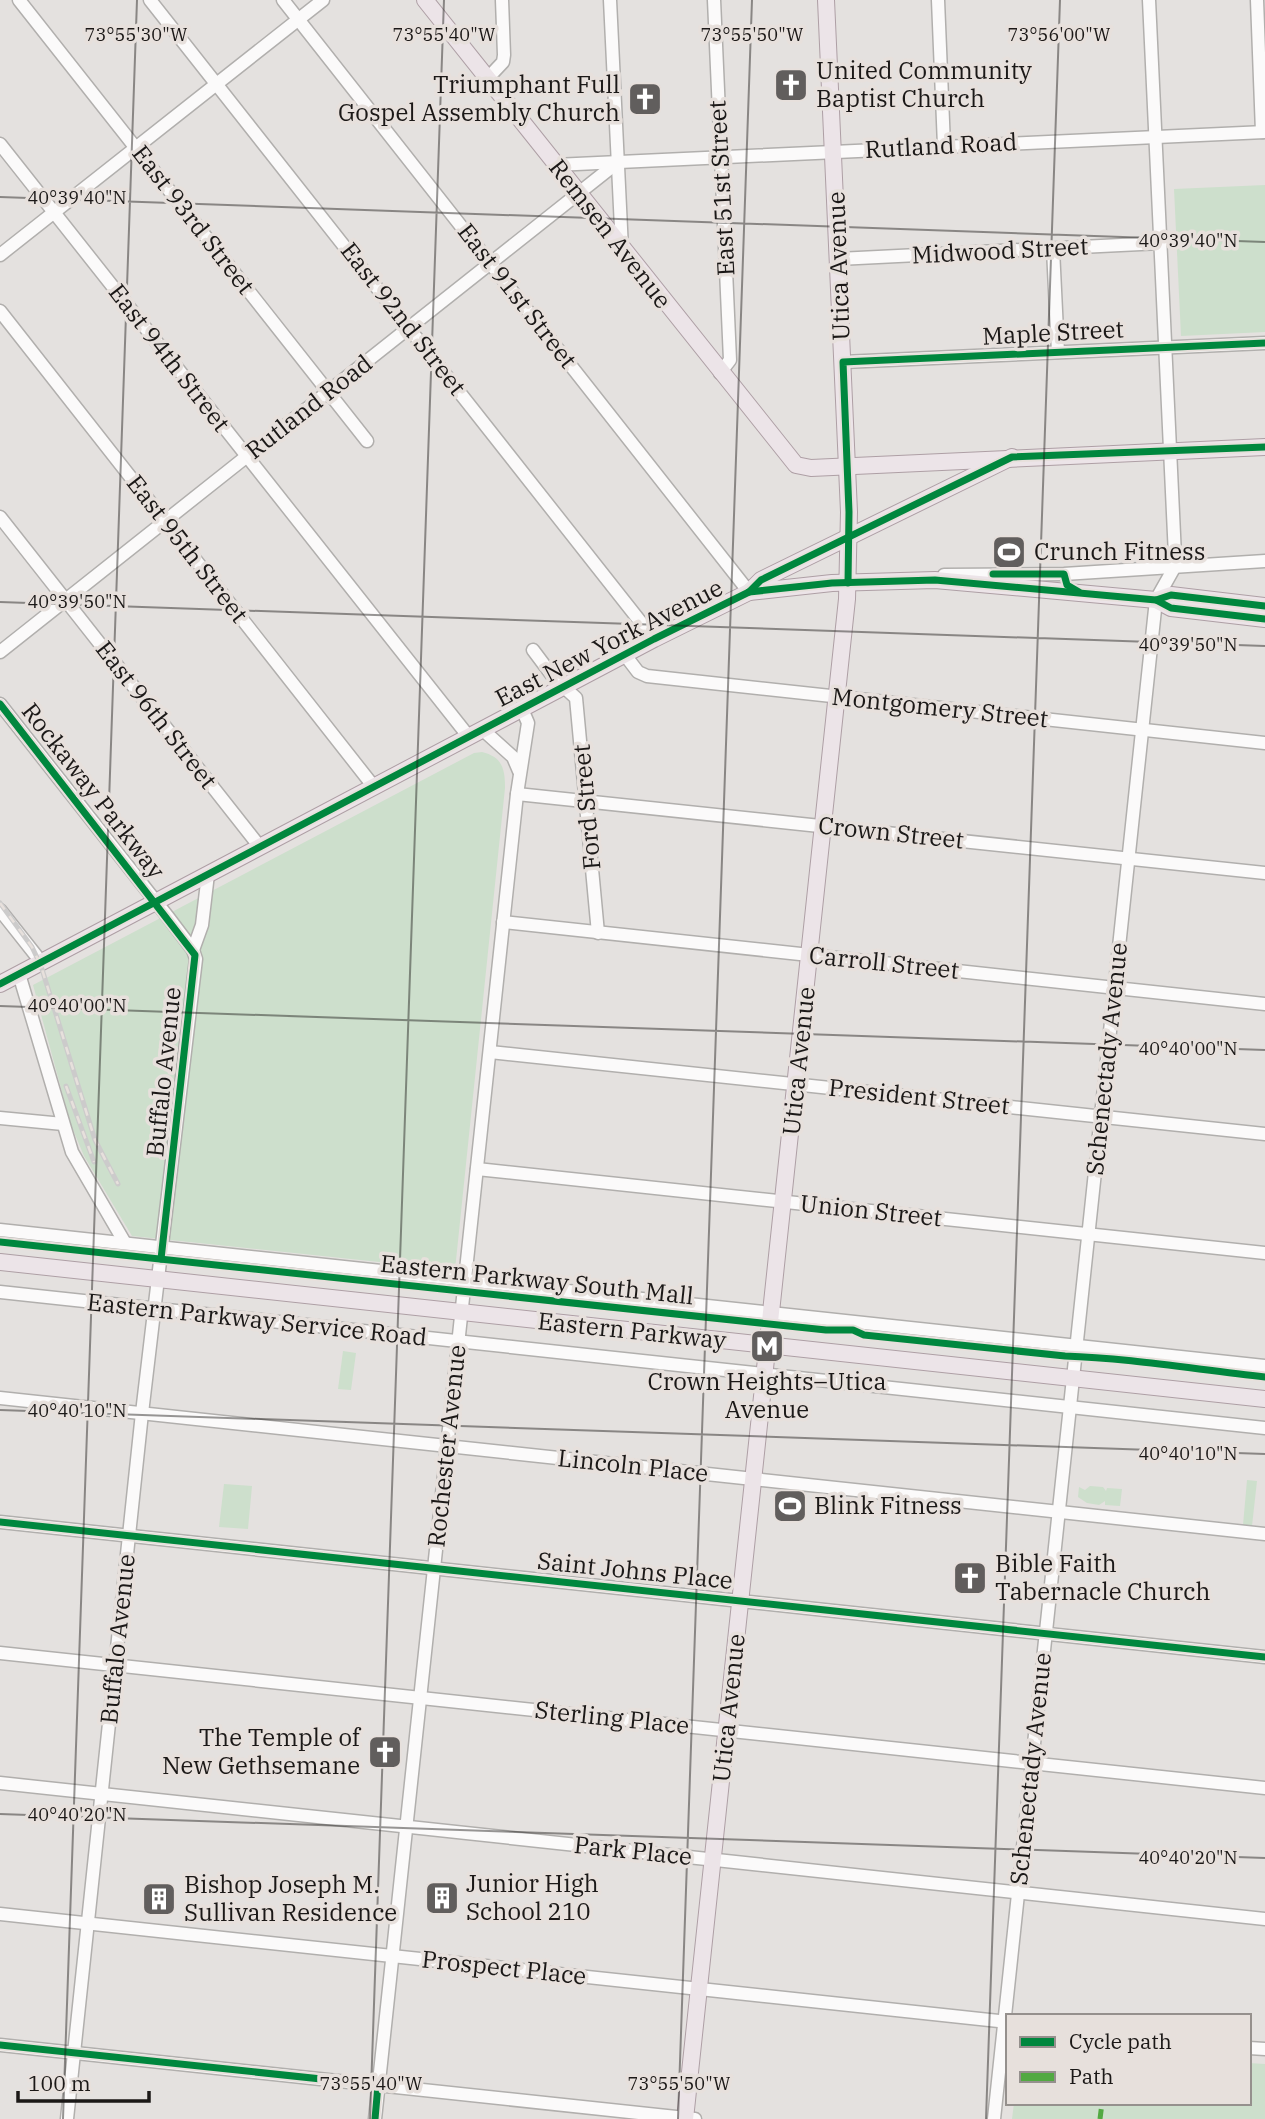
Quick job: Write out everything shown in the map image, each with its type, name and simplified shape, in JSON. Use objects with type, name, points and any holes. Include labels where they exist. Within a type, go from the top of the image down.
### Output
[{"type":"main road","name":"Remsen Avenue","points":[[425,0],[796,466]]},
{"type":"main road","name":"Utica Avenue","points":[[688,2119],[698,1989],[825,826],[848,583],[847,466],[826,0]]},
{"type":"main road","name":"East New York Avenue","points":[[796,466],[811,468],[1265,447]]},
{"type":"main road","name":"East New York Avenue","points":[[0,984],[654,639],[749,592],[761,580],[1012,457]]},
{"type":"main road","points":[[749,592],[848,583],[976,582],[1156,600],[1171,608],[1265,619]]},
{"type":"main road","points":[[1156,600],[1171,595],[1265,606]]},
{"type":"main road","name":"Eastern Parkway","points":[[0,1262],[1265,1399]]},
{"type":"street","name":"East 93rd Street","points":[[19,0],[367,441]]},
{"type":"street","name":"East 92nd Street","points":[[150,0],[654,639]]},
{"type":"street","name":"East 91st Street","points":[[283,0],[749,592]]},
{"type":"street","points":[[0,255],[323,0]]},
{"type":"street","points":[[487,79],[503,62],[502,0]]},
{"type":"street","points":[[610,0],[622,249]]},
{"type":"street","name":"East 51st Street","points":[[714,0],[730,360],[720,373]]},
{"type":"street","points":[[937,0],[944,146]]},
{"type":"street","points":[[1149,0],[1174,568]]},
{"type":"street","points":[[1257,0],[1264,132]]},
{"type":"street","name":"Rutland Road","points":[[555,165],[1264,132]]},
{"type":"street","name":"East 94th Street","points":[[0,144],[247,456],[476,734]]},
{"type":"street","name":"Rutland Road","points":[[0,652],[618,162]]},
{"type":"street","name":"Midwood Street","points":[[838,259],[1161,243]]},
{"type":"street","points":[[1053,249],[1058,352]]},
{"type":"street","name":"East 95th Street","points":[[0,311],[374,787]]},
{"type":"street","name":"Maple Street","points":[[843,362],[1265,343]]},
{"type":"street","name":"East 96th Street","points":[[0,517],[260,847]]},
{"type":"street","points":[[917,581],[927,576],[1063,574],[1265,561]]},
{"type":"street","name":"Schenectady Avenue","points":[[1007,2014],[1156,600],[1174,568]]},
{"type":"street","points":[[533,649],[564,687]]},
{"type":"street","name":"Montgomery Street","points":[[625,655],[638,672],[647,676],[1265,743]]},
{"type":"street","name":"Ford Street","points":[[564,687],[576,698],[598,933]]},
{"type":"street","name":"Rockaway Parkway","points":[[0,704],[156,902]]},
{"type":"street","name":"Rochester Avenue","points":[[375,2119],[517,794],[528,723],[523,709]]},
{"type":"street","points":[[476,734],[513,757],[520,773]]},
{"type":"street","name":"Crown Street","points":[[517,794],[1265,873]]},
{"type":"street","name":"Buffalo Avenue","points":[[67,2119],[142,1413],[195,963],[193,950],[202,925],[208,874]]},
{"type":"street","points":[[156,902],[193,950]]},
{"type":"street","points":[[0,910],[42,963]]},
{"type":"street","name":"Carroll Street","points":[[503,922],[1265,1004]]},
{"type":"street","points":[[19,974],[63,1124],[87,1181],[125,1243]]},
{"type":"street","name":"President Street","points":[[491,1052],[1265,1134]]},
{"type":"street","points":[[0,1118],[63,1124]]},
{"type":"street","name":"Union Street","points":[[477,1169],[1265,1253]]},
{"type":"street","points":[[0,1230],[1265,1366]]},
{"type":"street","name":"Eastern Parkway Service Road","points":[[0,1292],[1265,1428]]},
{"type":"street","name":"Lincoln Place","points":[[0,1398],[1265,1534]]},
{"type":"street","name":"Saint Johns Place","points":[[0,1522],[1265,1657]]},
{"type":"street","name":"Sterling Place","points":[[0,1653],[1265,1788]]},
{"type":"street","name":"Park Place","points":[[0,1783],[1265,1919]]},
{"type":"street","name":"Prospect Place","points":[[0,1914],[1006,2022]]},
{"type":"street","name":"Schenectady Avenue","points":[[994,2119],[1006,2022]]},
{"type":"street","points":[[0,2045],[688,2119]]},
{"type":"green space","points":[[1265,185],[1265,332],[1181,336],[1174,189]]},
{"type":"green space","points":[[482,752],[494,757],[501,764],[505,788],[455,1270],[132,1236],[84,1156],[71,1125],[33,985],[474,753]]},
{"type":"green space","points":[[343,1351],[356,1353],[351,1390],[338,1389]]},
{"type":"green space","points":[[1247,1480],[1257,1481],[1252,1526],[1243,1525]]},
{"type":"green space","points":[[224,1484],[252,1486],[248,1529],[219,1527]]},
{"type":"green space","points":[[1090,1486],[1103,1487],[1106,1491],[1107,1488],[1122,1489],[1120,1506],[1105,1505],[1105,1501],[1099,1505],[1087,1503],[1078,1497],[1079,1487],[1085,1490]]},
{"type":"green space","points":[[1251,2063],[1265,2064],[1265,2119],[1012,2119],[1014,2105],[1251,2105]]},
{"type":"railway","points":[[0,903],[32,947],[41,966],[95,1140],[118,1184]]},
{"type":"railway","points":[[66,1086],[94,1162]]},
{"type":"marked path","points":[[1100,2119],[1102,2105]]},
{"type":"cycle path","points":[[848,583],[849,512],[843,362],[1265,343]]},
{"type":"cycle path","points":[[0,984],[654,639],[749,592],[761,580],[1012,457],[1265,447]]},
{"type":"cycle path","points":[[993,574],[1064,574],[1067,585],[1079,592]]},
{"type":"cycle path","points":[[749,592],[832,583],[935,580],[1156,600],[1171,608],[1265,619]]},
{"type":"cycle path","points":[[1156,600],[1171,595],[1265,606]]},
{"type":"cycle path","points":[[0,704],[195,955],[161,1259]]},
{"type":"cycle path","name":"Eastern Parkway South Mall","points":[[0,1242],[826,1330],[853,1330],[864,1335],[1265,1377]]},
{"type":"cycle path","points":[[0,1522],[1265,1657]]},
{"type":"cycle path","points":[[0,2045],[378,2085],[375,2119]]},
{"type":"place","name":"United Community Baptist Church","points":[[791,85]]},
{"type":"place","name":"Triumphant Full Gospel Assembly Church","points":[[645,99]]},
{"type":"place","name":"Crunch Fitness","points":[[1009,552]]},
{"type":"place","name":"Crown Heights–Utica Avenue","points":[[767,1346]]},
{"type":"place","name":"Blink Fitness","points":[[790,1506]]},
{"type":"place","name":"Bible Faith Tabernacle Church","points":[[970,1578]]},
{"type":"place","name":"The Temple of New Gethsemane","points":[[385,1752]]},
{"type":"place","name":"Junior High School 210","points":[[442,1898]]},
{"type":"place","name":"Bishop Joseph M. Sullivan Residence","points":[[159,1899]]}]
